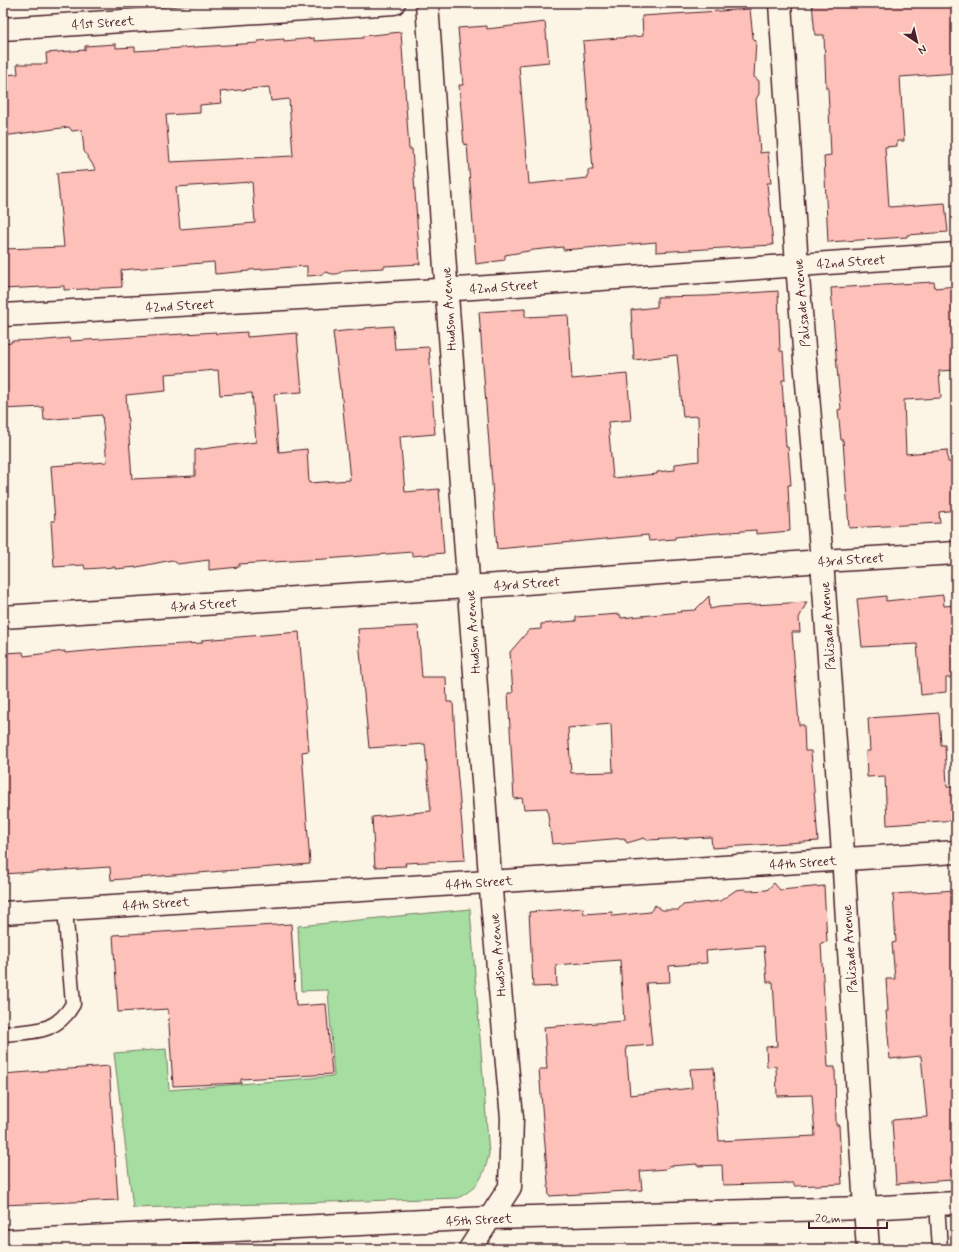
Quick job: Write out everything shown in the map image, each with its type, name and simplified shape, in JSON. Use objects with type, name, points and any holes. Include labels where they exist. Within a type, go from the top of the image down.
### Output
[{"type":"street","name":"41st Street","points":[[3,28],[394,3]]},
{"type":"street","name":"Hudson Avenue","points":[[427,3],[491,882],[512,1118],[510,1187],[470,1249]]},
{"type":"street","name":"Palisade Avenue","points":[[780,3],[797,265],[822,561],[868,1249]]},
{"type":"street","name":"42nd Street","points":[[3,315],[447,290],[956,254]]},
{"type":"street","name":"43rd Street","points":[[3,617],[469,587],[822,561],[956,553]]},
{"type":"street","name":"44th Street","points":[[3,913],[956,852]]},
{"type":"street","name":"45th Street","points":[[3,1240],[174,1241],[489,1218],[865,1208],[947,1204]]},
{"type":"lane","points":[[3,1034],[40,1030],[56,1024],[68,1014],[73,1004],[65,909]]},
{"type":"lane","points":[[940,1249],[947,1204]]},
{"type":"green space","points":[[470,909],[489,1154],[483,1175],[471,1190],[458,1198],[133,1208],[114,1053],[166,1049],[169,1090],[334,1076],[328,990],[301,991],[298,926]]},
{"type":"building","points":[[812,3],[956,3],[956,73],[900,77],[904,141],[897,141],[897,146],[885,147],[889,207],[945,203],[948,232],[907,235],[907,237],[828,242],[824,156],[831,155],[828,88],[826,88],[824,35],[815,35]]},
{"type":"building","points":[[750,9],[753,38],[756,41],[754,77],[759,81],[759,94],[756,99],[760,153],[768,152],[771,183],[767,183],[773,245],[656,252],[656,242],[563,250],[563,247],[505,255],[505,260],[476,264],[467,144],[464,145],[459,85],[463,85],[458,28],[487,26],[487,29],[545,22],[549,62],[519,65],[529,184],[588,178],[588,170],[593,170],[583,41],[643,36],[642,16]]},
{"type":"building","points":[[401,32],[409,149],[412,149],[420,264],[345,270],[337,274],[326,272],[320,275],[307,276],[307,266],[215,274],[214,262],[121,270],[122,287],[64,290],[64,286],[3,289],[3,249],[64,247],[57,173],[96,170],[84,151],[82,130],[72,131],[69,127],[3,136],[3,75],[18,74],[17,64],[47,64],[46,53],[85,50],[85,46],[116,44],[116,48],[135,47],[135,51],[258,43],[258,41],[284,39],[284,41],[314,38],[314,41],[363,38],[363,36]],"holes":[[[269,87],[271,101],[289,99],[293,156],[170,162],[166,115],[200,113],[200,105],[222,103],[220,92]],[[252,182],[255,223],[180,229],[176,187]]]},
{"type":"building","points":[[934,282],[935,288],[956,286],[956,370],[939,371],[941,398],[904,400],[906,454],[947,450],[948,462],[956,462],[956,510],[939,512],[940,523],[849,528],[843,440],[841,440],[838,410],[841,409],[831,288]]},
{"type":"building","points":[[778,291],[780,351],[783,351],[785,380],[782,380],[786,447],[788,447],[791,485],[788,485],[790,531],[756,534],[756,530],[675,537],[675,539],[649,541],[648,535],[497,549],[479,312],[525,309],[525,317],[568,315],[572,379],[627,374],[631,420],[608,422],[613,478],[657,474],[657,472],[675,470],[675,464],[699,461],[698,416],[683,417],[677,355],[634,360],[631,310],[657,307],[657,297],[707,296]]},
{"type":"building","points":[[393,326],[395,349],[429,347],[435,434],[400,437],[405,492],[439,489],[444,553],[412,556],[412,552],[239,564],[239,567],[209,570],[209,560],[178,564],[172,560],[137,567],[115,569],[115,567],[85,569],[84,565],[54,567],[51,521],[55,521],[51,466],[107,462],[102,415],[44,420],[43,407],[3,409],[3,344],[11,343],[11,341],[36,341],[69,338],[70,341],[216,332],[216,334],[247,332],[247,337],[297,333],[302,392],[274,394],[279,452],[307,449],[309,483],[350,480],[341,389],[333,332]],"holes":[[[218,370],[220,395],[252,393],[256,442],[195,450],[195,476],[132,479],[126,395],[166,391],[165,374]]]},
{"type":"building","points":[[943,595],[944,606],[956,605],[956,677],[946,678],[946,692],[921,695],[917,644],[862,647],[857,599],[886,596],[886,601]]},
{"type":"building","points":[[709,596],[710,609],[719,607],[807,602],[799,618],[800,632],[792,632],[799,725],[804,725],[805,751],[811,751],[818,841],[712,848],[711,837],[647,840],[644,838],[627,843],[624,838],[552,844],[547,808],[524,809],[522,798],[514,799],[508,693],[513,693],[510,652],[529,630],[541,629],[541,624],[576,621],[576,617],[620,614],[621,618],[695,610]],"holes":[[[611,724],[613,772],[571,773],[568,728]]]},
{"type":"building","points":[[418,626],[422,677],[446,677],[447,702],[453,702],[465,860],[405,863],[406,866],[375,867],[372,817],[431,811],[425,744],[369,748],[358,629]]},
{"type":"building","points":[[299,632],[309,751],[302,752],[310,864],[111,880],[110,867],[3,874],[3,653],[23,652],[24,656],[65,651],[65,653],[202,643],[202,640]]},
{"type":"building","points":[[939,713],[941,745],[945,745],[947,787],[956,787],[956,820],[887,825],[885,776],[867,777],[866,751],[870,751],[868,718]]},
{"type":"building","points":[[774,883],[780,890],[824,886],[827,942],[821,943],[828,1067],[835,1067],[836,1125],[839,1125],[842,1184],[794,1186],[794,1183],[723,1185],[722,1165],[697,1166],[697,1164],[669,1166],[666,1169],[640,1171],[642,1190],[549,1196],[539,1069],[547,1069],[544,1027],[624,1021],[620,960],[556,965],[557,986],[533,987],[529,912],[583,908],[584,914],[612,912],[613,916],[650,912],[655,905],[662,910],[679,910],[683,905],[720,901],[736,890],[767,890]],"holes":[[[764,946],[767,982],[773,982],[777,1046],[766,1047],[767,1067],[776,1066],[777,1096],[812,1095],[815,1136],[719,1141],[714,1068],[690,1069],[692,1088],[630,1095],[626,1047],[652,1045],[646,983],[670,982],[669,966],[707,963],[706,951]]]},
{"type":"building","points":[[956,890],[956,1179],[896,1184],[892,1120],[927,1117],[921,1056],[890,1059],[886,1011],[888,1011],[886,979],[895,979],[892,943],[896,942],[893,894]]},
{"type":"building","points":[[291,924],[296,1006],[326,1004],[332,1074],[241,1079],[241,1083],[173,1086],[168,1009],[118,1012],[113,935]]},
{"type":"building","points":[[109,1066],[118,1200],[3,1205],[3,1074]]}]
